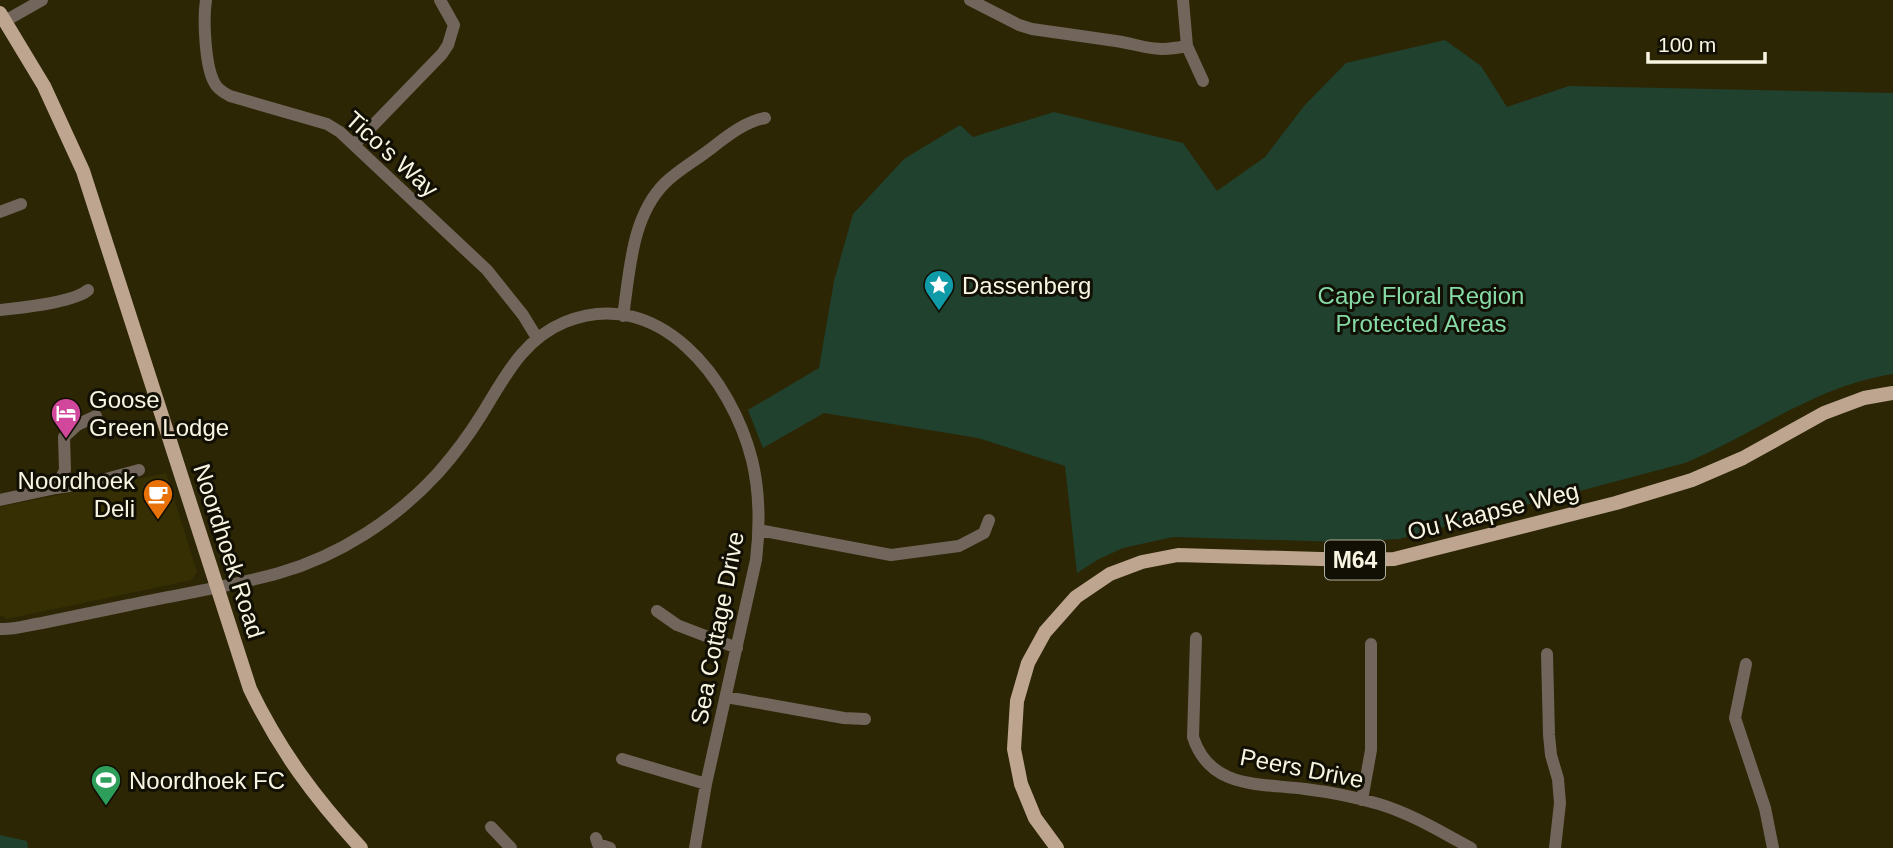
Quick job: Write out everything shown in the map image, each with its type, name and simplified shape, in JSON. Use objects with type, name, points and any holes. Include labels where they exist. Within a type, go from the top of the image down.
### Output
[{"type":"main road","name":"Noordhoek Road","points":[[3,17],[54,106],[83,171],[250,689],[273,736],[309,788],[361,848]]},
{"type":"main road","name":"Ou Kaapse Weg","points":[[1056,848],[1035,818],[1021,784],[1014,749],[1017,701],[1028,663],[1045,632],[1076,597],[1110,574],[1142,562],[1178,555],[1355,561],[1394,559],[1616,503],[1680,484],[1743,458],[1824,412],[1864,398],[1893,393]]},
{"type":"street","points":[[3,17],[42,0]]},
{"type":"street","name":"Tico's Way","points":[[206,0],[204,29],[212,79],[218,89],[230,96],[327,124],[354,145],[487,271],[523,315],[537,338]]},
{"type":"street","points":[[354,145],[446,50],[454,25],[440,0]]},
{"type":"street","points":[[970,0],[1032,29],[1120,42],[1153,50],[1166,51],[1187,46]]},
{"type":"street","points":[[1183,0],[1187,46],[1203,81]]},
{"type":"street","points":[[623,316],[639,225],[657,192],[670,179],[722,141],[749,123],[765,118]]},
{"type":"street","points":[[0,212],[21,204]]},
{"type":"street","points":[[0,310],[71,298],[88,290]]},
{"type":"street","name":"Sea Cottage Drive","points":[[0,629],[217,588],[311,562],[357,539],[414,497],[448,461],[482,414],[516,359],[537,338],[568,321],[603,314],[644,320],[671,333],[698,358],[726,397],[736,415],[751,458],[758,496],[760,530],[756,560],[706,784],[695,848]]},
{"type":"street","points":[[56,488],[65,470],[64,437],[77,425],[96,416]]},
{"type":"street","points":[[0,500],[91,483],[139,470]]},
{"type":"street","points":[[760,530],[891,555],[929,551],[971,541],[985,533],[989,520]]},
{"type":"street","points":[[657,611],[677,625],[737,648]]},
{"type":"street","name":"Peers Drive","points":[[1196,638],[1193,737],[1196,747],[1212,768],[1243,783],[1313,790],[1362,800],[1405,814],[1471,848]]},
{"type":"street","points":[[1362,800],[1371,750],[1371,644]]},
{"type":"street","points":[[1547,654],[1549,735],[1560,803],[1555,848]]},
{"type":"street","points":[[1746,664],[1735,718],[1765,808],[1773,848]]},
{"type":"street","points":[[726,697],[844,718],[864,719]]},
{"type":"street","points":[[622,759],[706,784]]},
{"type":"street","points":[[491,827],[511,848]]},
{"type":"street","points":[[596,838],[598,844],[610,848]]},
{"type":"shaded area","points":[[166,473],[197,572],[192,580],[7,619],[0,615],[0,507]]},
{"type":"green space","name":"Cape Floral Region Protected Areas","points":[[1445,40],[1481,66],[1507,107],[1569,86],[1893,93],[1893,374],[1865,380],[1812,400],[1685,463],[1399,539],[1343,542],[1173,537],[1123,548],[1077,573],[1065,466],[978,438],[824,413],[763,448],[748,410],[819,368],[834,281],[853,214],[904,159],[960,125],[973,137],[1054,112],[1183,143],[1217,191],[1265,157],[1304,106],[1346,63]]},
{"type":"green space","points":[[0,835],[27,841],[28,848],[0,848]]},
{"type":"place","name":"Dassenberg","points":[[939,312]]},
{"type":"place","name":"Goose Green Lodge","points":[[66,440]]},
{"type":"place","name":"Noordhoek Deli","points":[[158,521]]},
{"type":"place","name":"Noordhoek FC","points":[[106,807]]}]
